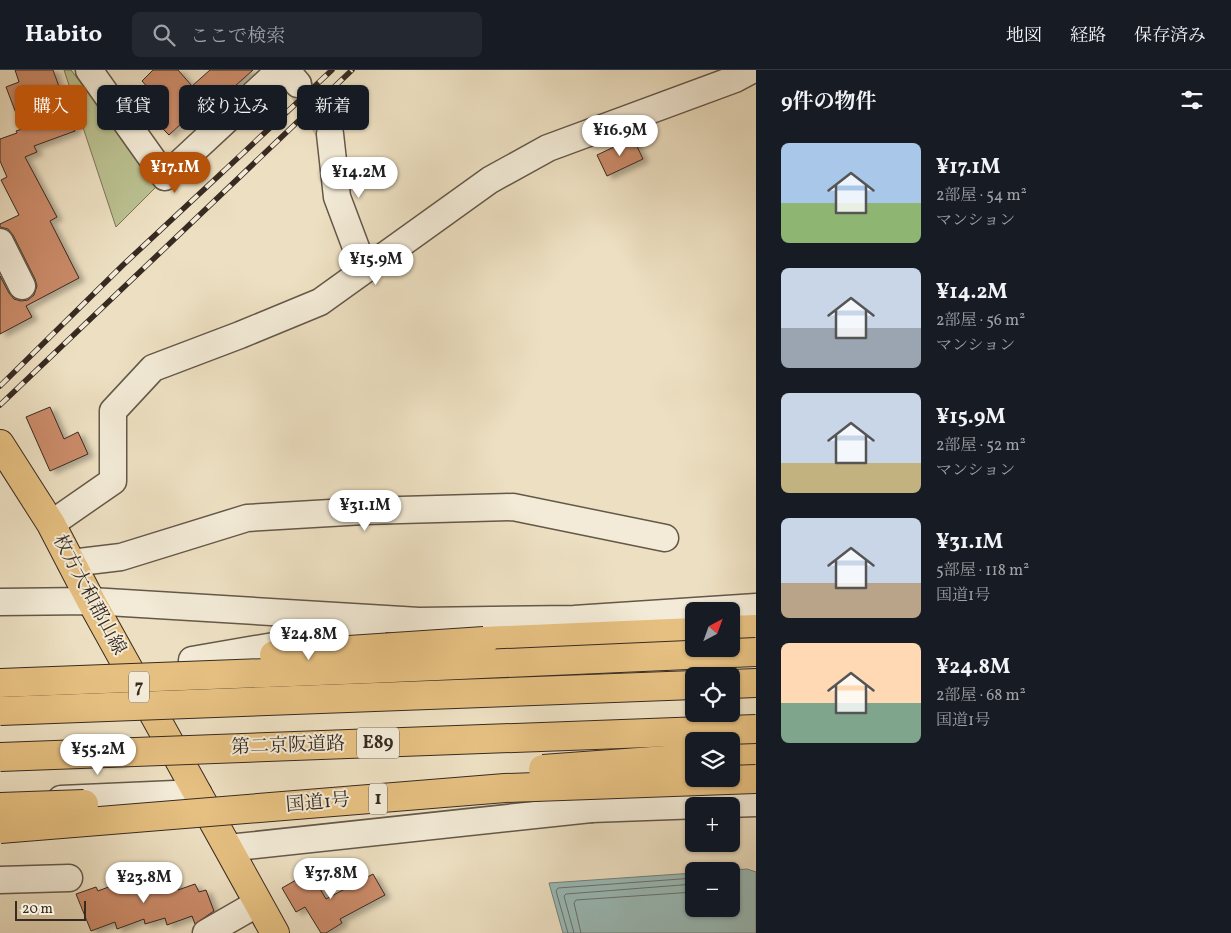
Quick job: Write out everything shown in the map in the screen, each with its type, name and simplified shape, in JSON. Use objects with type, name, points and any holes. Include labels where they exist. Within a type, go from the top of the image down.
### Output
[{"type":"main road","name":"枚方大和郡山線","points":[[0,444],[51,524],[91,601],[275,933]]},
{"type":"main road","points":[[740,630],[756,629]]},
{"type":"main road","points":[[0,666],[192,660],[484,641],[685,632]]},
{"type":"main road","points":[[0,683],[380,669],[756,652]]},
{"type":"main road","points":[[740,684],[756,683]]},
{"type":"main road","points":[[0,711],[685,685]]},
{"type":"main road","name":"第二京阪道路","points":[[0,757],[756,729]]},
{"type":"main road","points":[[740,755],[756,754]]},
{"type":"main road","points":[[0,808],[59,806],[685,759]]},
{"type":"main road","name":"国道1号","points":[[0,829],[505,788],[756,779]]},
{"type":"street","points":[[89,70],[165,177],[288,75]]},
{"type":"street","points":[[51,524],[113,481],[113,411],[153,368],[320,302],[490,180],[548,148],[735,79],[752,70]]},
{"type":"street","points":[[330,134],[337,197],[364,270]]},
{"type":"street","points":[[0,242],[22,286]]},
{"type":"street","points":[[71,563],[121,557],[248,518],[364,511],[513,507],[665,538]]},
{"type":"street","points":[[0,602],[91,601],[418,621],[574,619],[756,607]]},
{"type":"street","points":[[192,660],[418,621]]},
{"type":"street","points":[[505,788],[592,809]]},
{"type":"street","points":[[0,801],[198,792]]},
{"type":"street","points":[[228,848],[592,809],[756,803]]},
{"type":"street","points":[[0,880],[70,878]]},
{"type":"street","points":[[206,933],[258,903]]},
{"type":"green space","points":[[64,70],[71,70],[82,85],[69,85]]},
{"type":"green space","points":[[87,91],[97,104],[97,130],[116,130],[158,185],[116,227],[84,130],[87,130]]},
{"type":"water","points":[[747,869],[756,872],[756,933],[563,933],[549,883],[685,874],[685,917],[740,917],[740,870]]},
{"type":"building","points":[[15,70],[53,70],[58,85],[15,85],[15,111],[6,87],[19,82]]},
{"type":"building","points":[[153,70],[178,70],[191,85],[179,85],[179,126],[169,135],[164,130],[169,130],[169,85],[146,85],[142,81]]},
{"type":"building","points":[[210,70],[253,70],[236,85],[193,85]]},
{"type":"building","points":[[75,130],[34,146],[37,152],[25,157],[57,217],[50,221],[79,278],[26,306],[32,317],[0,334],[0,276],[14,299],[21,301],[28,300],[34,295],[37,286],[13,235],[8,229],[0,227],[0,224],[19,215],[1,180],[7,177],[0,161],[0,139],[17,133],[16,131]]},
{"type":"building","points":[[633,138],[643,159],[607,176],[597,155]]},
{"type":"building","points":[[50,407],[64,439],[78,432],[88,454],[50,471],[26,417]]},
{"type":"building","points":[[310,872],[326,899],[373,874],[385,895],[340,919],[342,923],[326,933],[321,933],[305,907],[296,912],[282,888]]},
{"type":"building","points":[[174,878],[178,890],[195,884],[199,892],[206,890],[214,911],[195,924],[192,916],[167,925],[165,918],[145,924],[144,919],[117,929],[115,922],[91,931],[76,894],[96,887],[98,891],[119,883],[122,890],[149,883],[150,886]]},
{"type":"tunnel","points":[[298,84],[330,134]]},
{"type":"railway","points":[[0,386],[123,265],[332,70]]},
{"type":"railway","points":[[0,405],[352,70]]}]
